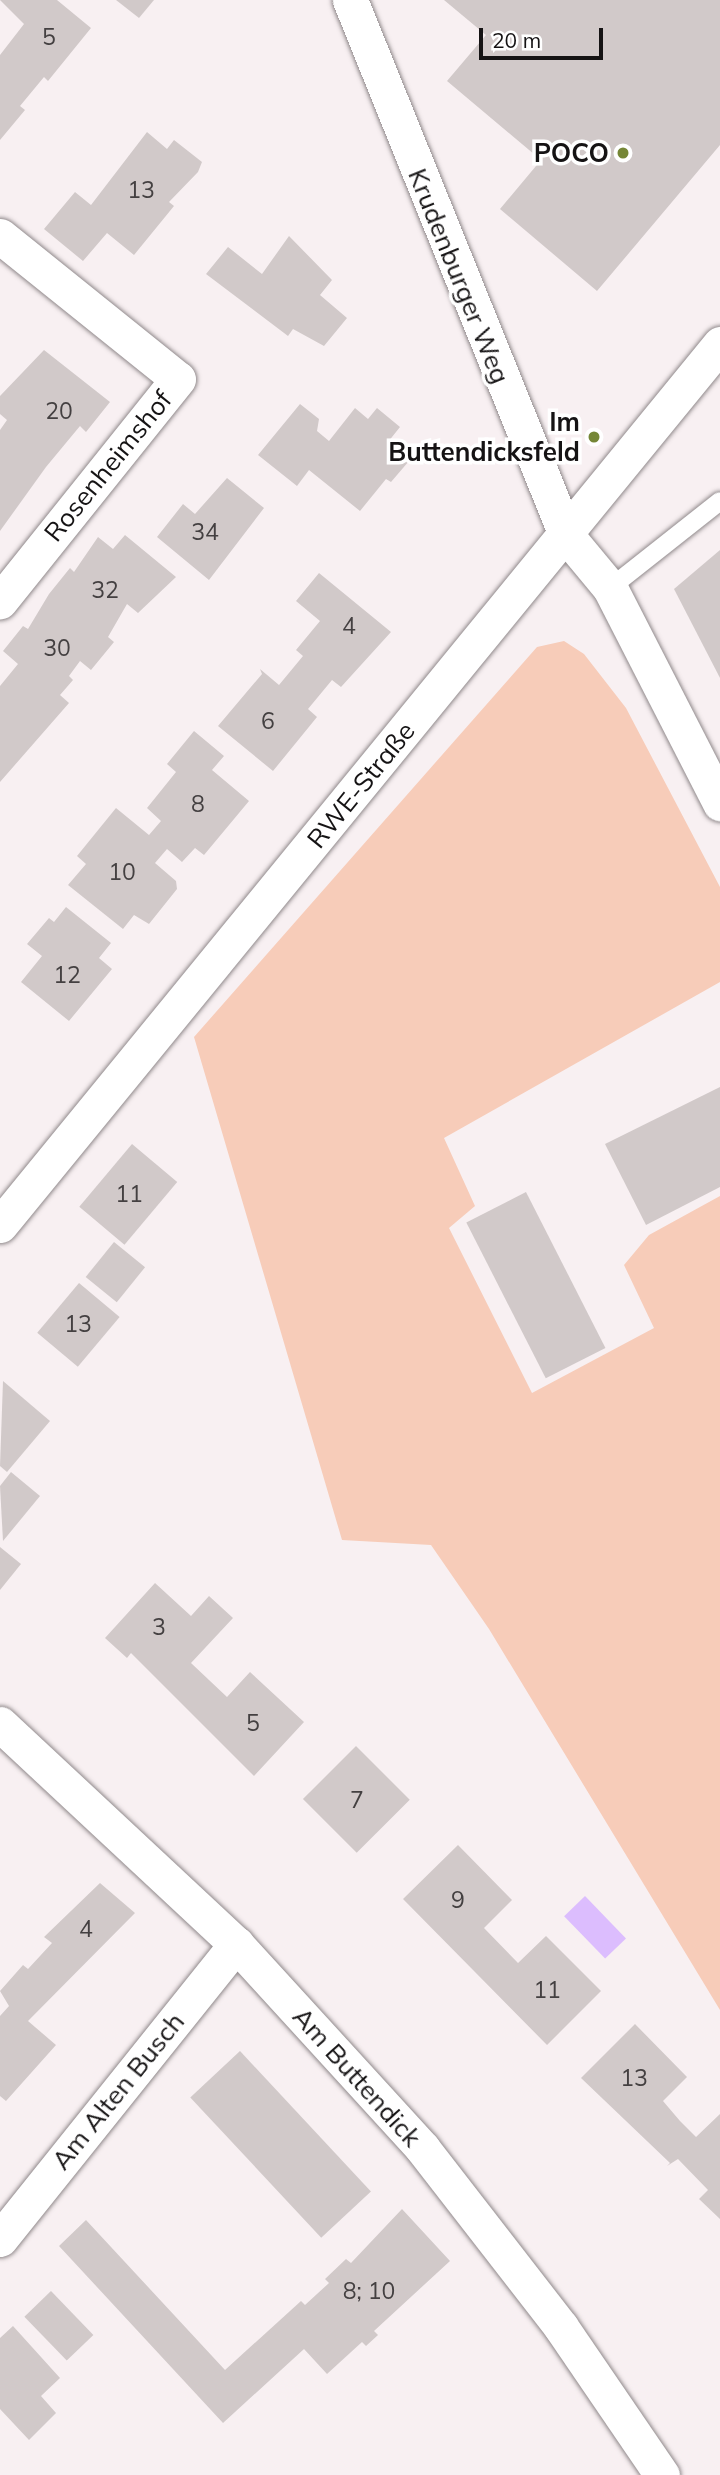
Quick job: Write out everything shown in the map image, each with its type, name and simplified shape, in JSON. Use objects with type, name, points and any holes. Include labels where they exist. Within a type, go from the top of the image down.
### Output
[{"type":"street","name":"Krudenburger Weg","points":[[350,0],[566,535],[610,588],[720,803]]},
{"type":"street","name":"Rosenheimshof","points":[[0,236],[178,379],[0,601]]},
{"type":"street","name":"RWE-Straße","points":[[0,1225],[720,344]]},
{"type":"street","name":"Am Buttendick","points":[[0,1724],[236,1944],[423,2150],[561,2327],[662,2475]]},
{"type":"street","name":"Am Alten Busch","points":[[0,2239],[236,1944]]},
{"type":"lane","points":[[610,588],[720,501]]},
{"type":"shaded area","points":[[564,641],[584,654],[626,708],[720,887],[720,982],[444,1138],[475,1206],[449,1228],[532,1393],[654,1328],[624,1265],[649,1235],[720,1196],[720,2010],[489,1629],[431,1545],[342,1540],[194,1037],[537,647]]},
{"type":"shaded area","points":[[585,1896],[626,1938],[605,1959],[564,1916]]},
{"type":"building","points":[[0,0],[57,0],[91,28],[48,81],[44,77],[20,106],[25,110],[0,140],[0,55],[24,24]]},
{"type":"building","points":[[116,0],[154,0],[139,18]]},
{"type":"building","name":"POCO","points":[[444,0],[720,0],[720,145],[597,291],[500,209],[541,160],[447,81],[486,35]]},
{"type":"building","points":[[147,132],[167,149],[174,140],[202,162],[198,172],[169,202],[174,206],[134,255],[107,233],[83,261],[44,229],[75,192],[91,205]]},
{"type":"building","points":[[289,236],[332,280],[320,295],[347,318],[324,346],[293,329],[288,336],[206,274],[228,247],[262,274]]},
{"type":"building","points":[[44,350],[110,402],[86,432],[80,426],[46,467],[0,531],[0,430],[7,420],[0,414],[0,396]]},
{"type":"building","points":[[300,404],[319,419],[317,431],[329,441],[355,408],[368,419],[377,408],[400,427],[388,442],[409,461],[391,482],[386,479],[360,511],[309,470],[297,486],[258,455]]},
{"type":"building","points":[[227,478],[264,508],[209,580],[157,537],[183,504],[195,514]]},
{"type":"building","points":[[125,535],[176,577],[138,613],[127,604],[108,637],[114,642],[91,670],[80,661],[69,676],[73,680],[60,695],[69,703],[0,782],[0,686],[18,664],[3,651],[23,626],[28,629],[49,594],[70,568],[74,572],[98,537],[113,549]]},
{"type":"building","points":[[720,550],[720,678],[674,589]]},
{"type":"building","points":[[319,573],[391,632],[341,687],[332,680],[308,709],[317,717],[273,771],[218,726],[262,674],[260,669],[279,685],[303,656],[296,650],[320,621],[296,601]]},
{"type":"building","points":[[194,731],[224,756],[212,770],[249,801],[204,855],[195,848],[182,862],[167,849],[155,863],[176,881],[177,889],[149,924],[134,915],[123,929],[68,885],[86,864],[77,856],[116,808],[149,835],[161,821],[147,808],[176,772],[167,764]]},
{"type":"building","points":[[66,907],[111,943],[99,958],[112,969],[69,1021],[21,982],[42,956],[27,944],[49,918],[54,922]]},
{"type":"building","points":[[720,1087],[720,1187],[646,1225],[605,1144]]},
{"type":"building","points":[[132,1144],[177,1182],[124,1245],[79,1207]]},
{"type":"building","points":[[526,1192],[605,1348],[546,1378],[466,1222]]},
{"type":"building","points":[[114,1242],[145,1267],[117,1302],[86,1277]]},
{"type":"building","points":[[79,1283],[120,1317],[78,1367],[37,1333]]},
{"type":"building","points":[[3,1381],[50,1421],[7,1472],[0,1466]]},
{"type":"building","points":[[11,1472],[40,1496],[3,1541],[0,1486]]},
{"type":"building","points":[[0,1547],[21,1564],[0,1590]]},
{"type":"building","points":[[155,1583],[191,1616],[209,1596],[233,1618],[191,1663],[227,1697],[250,1672],[304,1722],[254,1776],[131,1653],[127,1658],[105,1638]]},
{"type":"building","points":[[356,1746],[410,1800],[357,1853],[303,1799]]},
{"type":"building","points":[[458,1845],[512,1900],[484,1928],[518,1963],[546,1936],[601,1991],[547,2045],[403,1899]]},
{"type":"building","points":[[100,1883],[135,1913],[28,2021],[56,2045],[6,2101],[0,2096],[0,2016],[9,2006],[0,1991],[23,1965],[28,1969],[52,1943],[44,1937]]},
{"type":"building","points":[[635,2024],[687,2077],[663,2101],[680,2121],[696,2137],[720,2114],[720,2219],[699,2199],[708,2190],[678,2159],[667,2166],[670,2163],[581,2078]]},
{"type":"building","points":[[240,2051],[371,2191],[321,2238],[190,2097]]},
{"type":"building","points":[[402,2209],[450,2261],[374,2331],[378,2335],[366,2346],[362,2342],[327,2374],[304,2349],[223,2423],[59,2246],[86,2220],[225,2370],[301,2301],[305,2305],[329,2283],[325,2279],[346,2259],[351,2263]]},
{"type":"building","points":[[51,2291],[93,2335],[67,2361],[24,2317]]},
{"type":"building","points":[[13,2326],[60,2378],[41,2396],[56,2413],[29,2440],[0,2409],[0,2338]]},
{"type":"place","name":"POCO","points":[[623,153]]},
{"type":"place","name":"Im Buttendicksfeld","points":[[594,437]]}]
